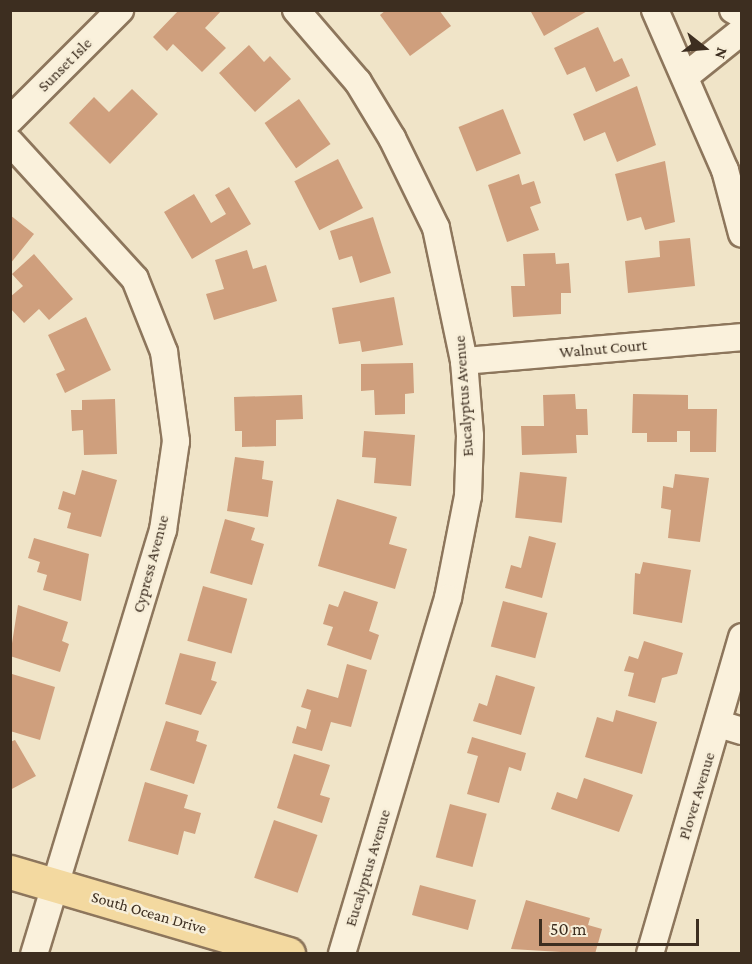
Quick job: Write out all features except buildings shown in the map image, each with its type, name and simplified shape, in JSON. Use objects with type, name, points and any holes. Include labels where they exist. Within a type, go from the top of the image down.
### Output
[{"type":"main road","name":"South Ocean Drive","points":[[10,872],[288,954]]},
{"type":"street","name":"Sunset Isle","points":[[10,120],[120,10]]},
{"type":"street","name":"Eucalyptus Avenue","points":[[296,10],[358,82],[392,138],[436,228],[464,361],[469,448],[459,551],[342,954]]},
{"type":"street","points":[[655,10],[687,75],[726,170],[741,234]]},
{"type":"street","points":[[733,10],[741,15]]},
{"type":"street","points":[[687,75],[741,31]]},
{"type":"street","name":"Cypress Avenue","points":[[10,142],[135,279],[164,352],[176,441],[163,530],[34,954]]},
{"type":"street","name":"Walnut Court","points":[[464,361],[741,337]]},
{"type":"street","name":"Plover Avenue","points":[[650,954],[730,728],[741,637]]}]
